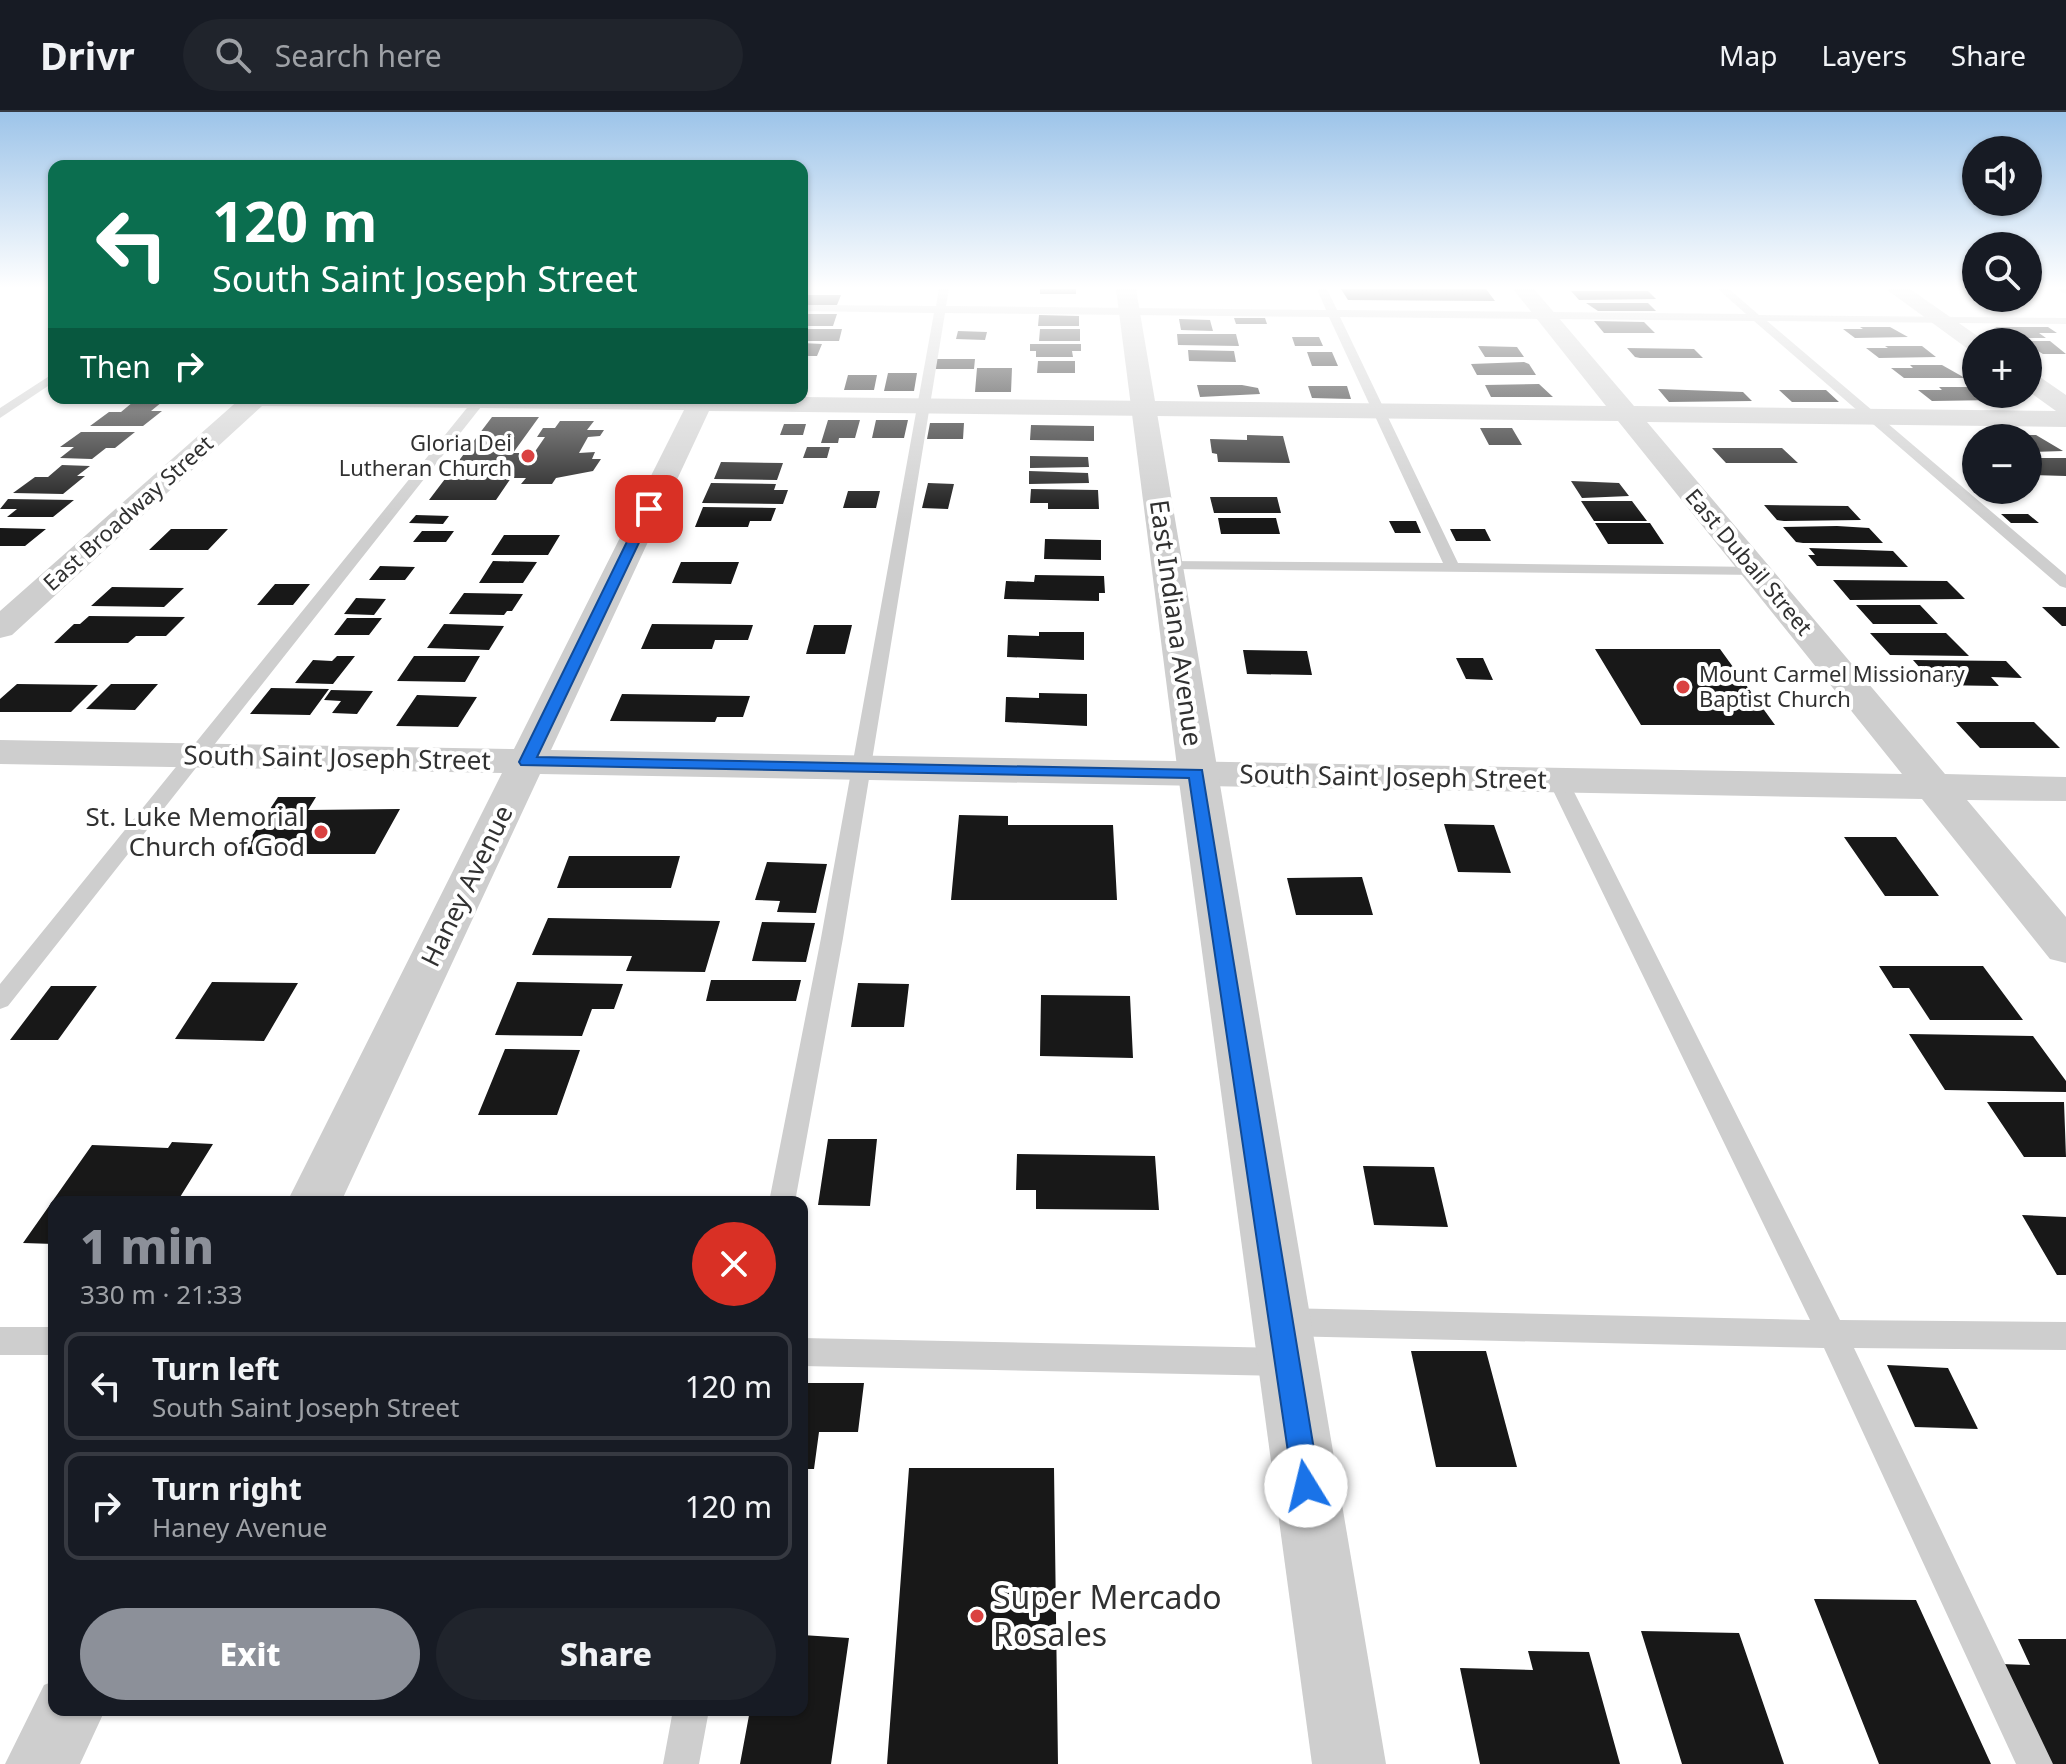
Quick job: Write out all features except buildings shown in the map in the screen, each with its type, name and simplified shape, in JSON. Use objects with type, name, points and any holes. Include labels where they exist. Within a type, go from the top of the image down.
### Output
[{"type":"street","name":"East Indiana Avenue","points":[[1138,366],[1197,774],[1349,1764]]},
{"type":"street","name":"East Dubail Street","points":[[1587,366],[2066,947]]},
{"type":"street","points":[[2042,390],[2066,407]]},
{"type":"street","points":[[808,403],[2066,419]]},
{"type":"street","name":"East Broadway Street","points":[[0,628],[249,404]]},
{"type":"street","name":"Haney Avenue","points":[[317,1196],[701,404]]},
{"type":"street","name":"South Saint Joseph Street","points":[[0,752],[2066,789]]},
{"type":"street","points":[[42,1764],[66,1716]]},
{"type":"lane","points":[[783,1196],[862,768],[930,366]]},
{"type":"lane","points":[[1359,366],[1452,567]]},
{"type":"lane","points":[[1813,366],[2066,583]]},
{"type":"lane","points":[[0,414],[48,381]]},
{"type":"lane","points":[[0,1000],[477,404]]},
{"type":"lane","points":[[1168,564],[1757,572]]},
{"type":"lane","points":[[1558,780],[1832,1334],[2035,1764]]},
{"type":"lane","points":[[808,1352],[1832,1334],[2066,1336]]},
{"type":"lane","points":[[0,1341],[48,1341]]},
{"type":"lane","points":[[681,1764],[690,1716]]},
{"type":"place","name":"Gloria Dei Lutheran Church","points":[[528,456]]},
{"type":"place","name":"Mount Carmel Missionary Baptist Church","points":[[1683,687]]},
{"type":"place","name":"St. Luke Memorial Church of God","points":[[321,832]]},
{"type":"place","name":"Super Mercado Rosales","points":[[977,1616]]},
{"type":"route","points":[[649,509],[527,762],[1197,774],[1306,1486]]}]
